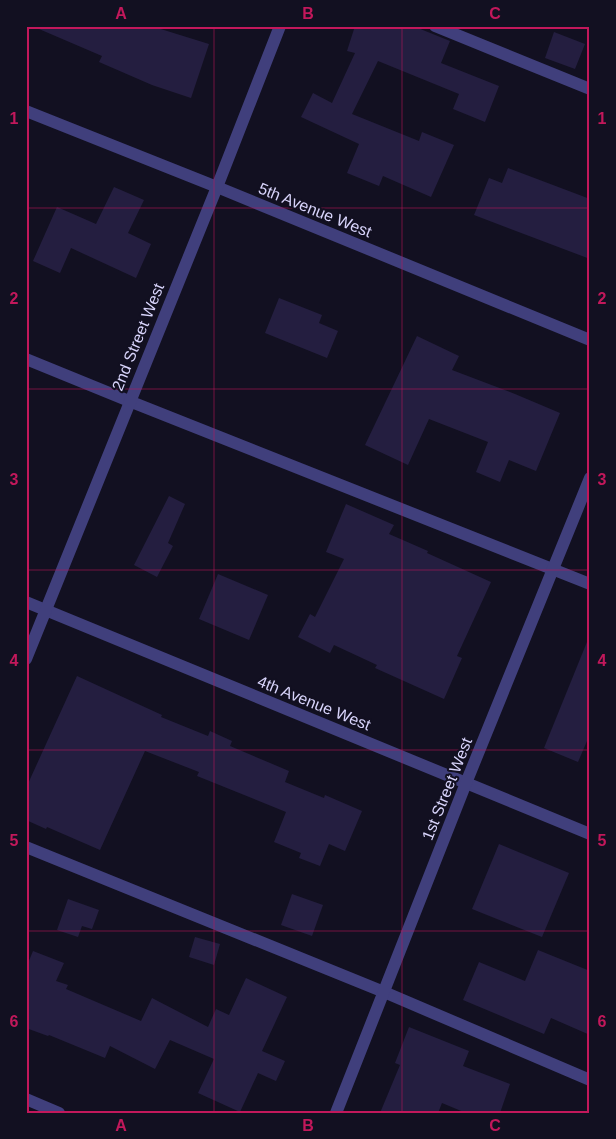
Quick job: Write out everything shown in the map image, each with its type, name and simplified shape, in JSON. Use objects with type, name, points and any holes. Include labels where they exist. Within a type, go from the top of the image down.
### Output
[{"type":"street","name":"2nd Street West","points":[[26,659],[280,26]]},
{"type":"street","points":[[436,26],[590,89]]},
{"type":"street","name":"5th Avenue West","points":[[26,111],[590,340]]},
{"type":"street","points":[[26,358],[590,584]]},
{"type":"street","name":"1st Street West","points":[[336,1113],[466,783],[590,478]]},
{"type":"street","name":"4th Avenue West","points":[[26,602],[590,834]]},
{"type":"street","points":[[26,847],[384,992],[590,1080]]},
{"type":"street","points":[[26,1100],[59,1113]]},
{"type":"building","points":[[32,26],[151,26],[209,44],[191,98],[152,85],[99,62],[102,56]]},
{"type":"building","points":[[355,26],[413,26],[450,41],[441,63],[499,86],[485,122],[453,109],[459,94],[378,61],[352,114],[419,141],[422,132],[454,145],[431,197],[383,176],[379,186],[347,173],[359,144],[301,117],[313,93],[332,103],[355,53],[347,51]]},
{"type":"building","points":[[554,32],[585,44],[575,69],[545,58]]},
{"type":"building","points":[[508,168],[590,199],[590,259],[474,215],[489,178],[502,183]]},
{"type":"building","points":[[114,187],[144,200],[128,233],[151,244],[136,278],[71,248],[60,273],[33,261],[57,207],[96,224]]},
{"type":"building","points":[[279,298],[322,315],[319,323],[338,331],[327,358],[265,333]]},
{"type":"building","points":[[417,336],[459,356],[452,370],[560,413],[536,471],[509,460],[500,482],[476,472],[488,442],[429,419],[408,465],[365,445]]},
{"type":"building","points":[[169,496],[185,504],[168,543],[173,546],[157,577],[134,565]]},
{"type":"building","points":[[346,504],[394,525],[389,534],[491,582],[457,656],[462,658],[444,699],[375,668],[377,665],[334,645],[330,653],[298,637],[310,614],[315,617],[344,559],[326,552]]},
{"type":"building","points":[[218,574],[268,595],[249,640],[199,619]]},
{"type":"building","points":[[589,637],[590,734],[578,762],[544,748]]},
{"type":"building","points":[[77,676],[162,715],[161,717],[208,736],[210,731],[232,741],[230,746],[289,771],[285,782],[324,798],[325,795],[362,811],[345,851],[329,844],[320,866],[299,858],[301,853],[274,842],[286,812],[197,776],[199,772],[145,751],[100,850],[26,820],[26,788]]},
{"type":"building","points":[[499,844],[569,873],[542,937],[472,909]]},
{"type":"building","points":[[292,894],[323,905],[312,936],[281,925]]},
{"type":"building","points":[[68,899],[99,910],[92,929],[82,926],[78,937],[57,930]]},
{"type":"building","points":[[195,937],[220,944],[214,965],[189,957]]},
{"type":"building","points":[[538,950],[590,971],[590,1035],[551,1018],[544,1034],[463,1000],[479,962],[525,981]]},
{"type":"building","points":[[33,951],[64,963],[56,981],[68,985],[66,989],[141,1021],[152,998],[208,1027],[216,1009],[229,1015],[246,978],[287,997],[262,1051],[285,1061],[276,1081],[258,1073],[240,1112],[198,1093],[214,1059],[170,1040],[155,1069],[110,1046],[105,1058],[49,1035],[26,1028],[26,968]]},
{"type":"building","points":[[409,1027],[469,1051],[463,1066],[510,1084],[500,1113],[466,1113],[442,1103],[438,1113],[380,1113],[400,1065],[395,1063]]}]
